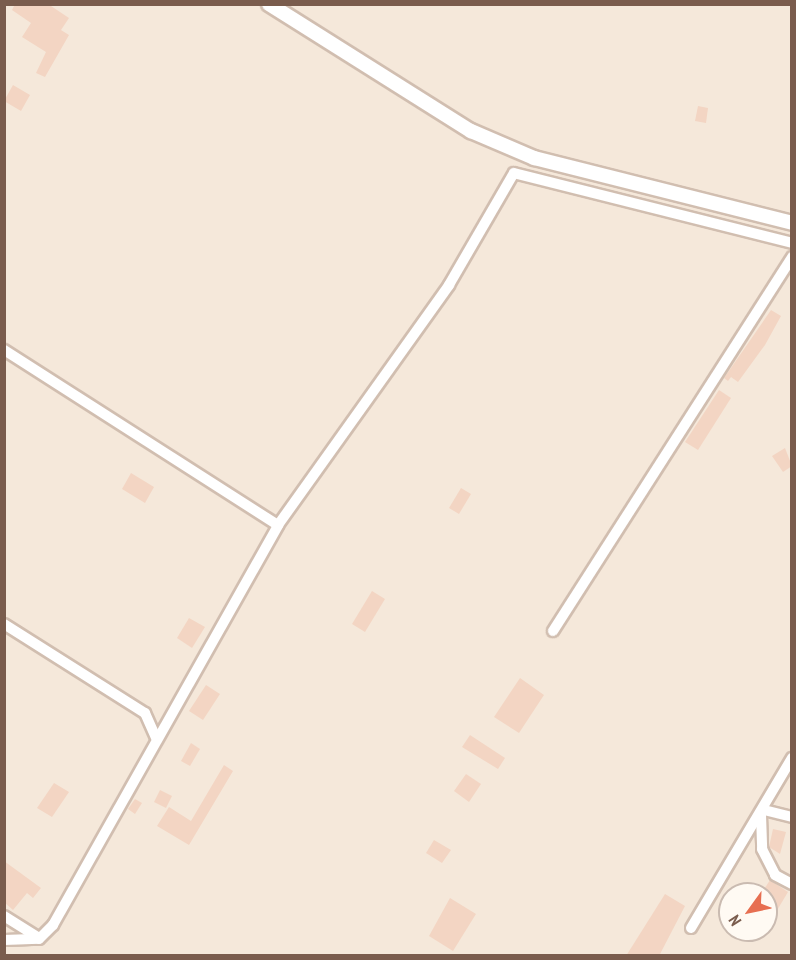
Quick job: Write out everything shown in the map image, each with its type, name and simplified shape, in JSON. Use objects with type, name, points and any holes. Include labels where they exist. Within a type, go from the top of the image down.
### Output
[{"type":"street","points":[[269,4],[471,131],[534,158],[792,223]]},
{"type":"street","points":[[4,940],[39,939],[53,925],[156,738],[278,525],[449,285],[514,173],[792,243]]},
{"type":"street","points":[[553,630],[792,257]]},
{"type":"street","points":[[4,350],[278,525]]},
{"type":"street","points":[[4,624],[146,713],[156,738]]},
{"type":"street","points":[[691,928],[762,813],[792,758]]},
{"type":"street","points":[[762,813],[792,817]]},
{"type":"street","points":[[762,813],[765,855],[775,875],[792,884]]},
{"type":"street","points":[[4,916],[39,939]]},
{"type":"shaded area","points":[[5,5],[791,5],[791,955],[5,956]]},
{"type":"building","points":[[15,4],[48,4],[69,18],[61,30],[69,35],[45,77],[36,73],[46,52],[22,37],[31,23],[12,10]]},
{"type":"building","points":[[13,85],[30,95],[21,111],[4,101]]},
{"type":"building","points":[[698,106],[708,108],[706,123],[695,121]]},
{"type":"building","points":[[771,310],[781,316],[765,345],[738,382],[731,377],[728,381],[724,378]]},
{"type":"building","points":[[719,390],[731,398],[698,450],[685,442]]},
{"type":"building","points":[[785,448],[792,466],[783,472],[772,456]]},
{"type":"building","points":[[131,473],[154,487],[145,503],[122,489]]},
{"type":"building","points":[[461,488],[471,494],[459,514],[449,508]]},
{"type":"building","points":[[372,591],[385,599],[365,632],[352,624]]},
{"type":"building","points":[[189,618],[205,627],[192,648],[177,638]]},
{"type":"building","points":[[520,678],[544,695],[519,733],[494,717]]},
{"type":"building","points":[[206,685],[220,694],[203,720],[189,711]]},
{"type":"building","points":[[470,735],[505,758],[498,769],[462,747]]},
{"type":"building","points":[[191,743],[200,749],[190,766],[181,761]]},
{"type":"building","points":[[224,765],[233,771],[189,845],[157,826],[169,807],[191,821]]},
{"type":"building","points":[[466,774],[481,784],[469,802],[454,791]]},
{"type":"building","points":[[54,783],[69,792],[52,817],[37,808]]},
{"type":"building","points":[[160,790],[172,796],[166,808],[154,802]]},
{"type":"building","points":[[135,799],[142,803],[135,814],[128,809]]},
{"type":"building","points":[[773,829],[786,832],[780,854],[769,847]]},
{"type":"building","points":[[434,840],[451,850],[442,863],[426,853]]},
{"type":"building","points":[[4,861],[41,888],[33,898],[27,893],[13,910],[4,902]]},
{"type":"building","points":[[778,885],[788,892],[778,909]]},
{"type":"building","points":[[665,894],[685,906],[659,956],[626,956]]},
{"type":"building","points":[[450,898],[476,914],[453,951],[429,936]]}]
